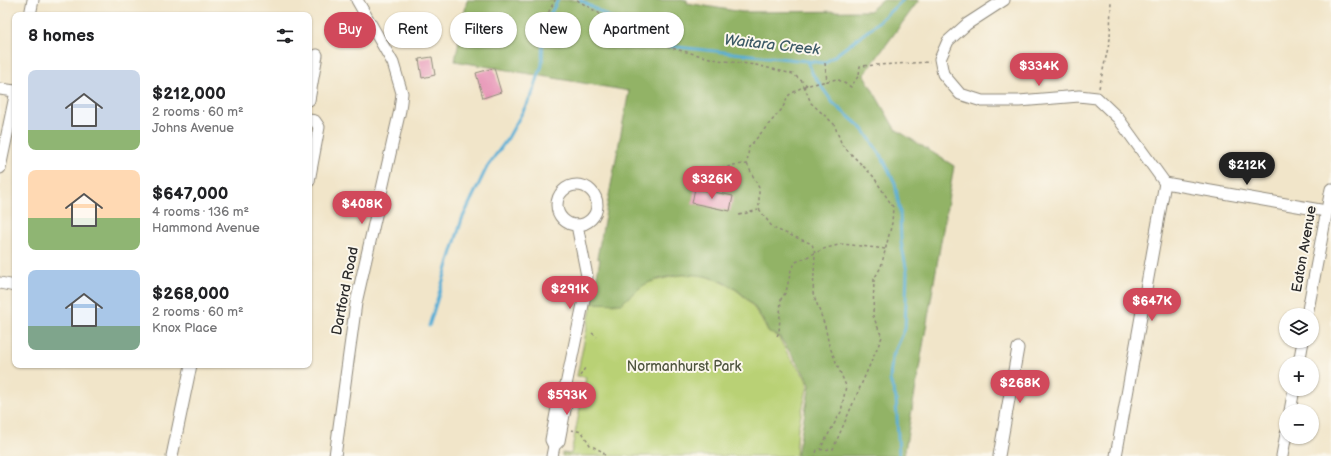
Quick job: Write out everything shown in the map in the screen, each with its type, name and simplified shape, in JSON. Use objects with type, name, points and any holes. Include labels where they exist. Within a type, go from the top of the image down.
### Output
[{"type":"street","points":[[31,12],[33,0]]},
{"type":"street","name":"Dartford Road","points":[[335,456],[356,303],[400,110],[402,93],[392,63],[357,0]]},
{"type":"street","points":[[1004,0],[968,24],[948,41],[940,59],[943,74],[960,94],[982,101],[1019,101],[1079,96],[1097,98],[1118,118],[1165,183],[1326,211]]},
{"type":"street","points":[[312,83],[317,55]]},
{"type":"street","points":[[0,89],[12,91]]},
{"type":"street","points":[[0,168],[12,110]]},
{"type":"street","points":[[312,120],[315,121],[319,127],[312,165]]},
{"type":"street","points":[[1116,456],[1165,183]]},
{"type":"street","name":"Eaton Avenue","points":[[1308,308],[1331,189]]},
{"type":"street","points":[[553,451],[559,441],[568,394],[566,385],[586,290],[587,276],[578,230]]},
{"type":"street","points":[[0,283],[12,285]]},
{"type":"street","points":[[999,456],[1018,348]]},
{"type":"street","points":[[173,456],[190,368]]},
{"type":"street","points":[[553,451],[551,440],[560,392],[566,385]]},
{"type":"street","points":[[1282,456],[1284,444]]},
{"type":"path","points":[[549,12],[555,0]]},
{"type":"path","points":[[577,0],[617,24],[667,47],[718,60],[756,65],[793,74],[808,86]]},
{"type":"path","points":[[1102,78],[1110,40],[1111,0]]},
{"type":"path","points":[[815,456],[817,450],[820,450],[841,412],[846,386],[829,345],[825,326],[813,293],[815,253],[812,244],[773,228],[759,209],[759,188],[747,164],[749,147],[782,109],[789,95],[804,86],[838,79],[852,87],[859,75],[860,66],[932,62]]},
{"type":"path","points":[[825,63],[827,82]]},
{"type":"path","points":[[804,86],[811,103],[834,124],[842,145],[873,176],[893,208],[892,223],[886,249],[881,267],[874,279],[873,316],[882,337],[833,449],[820,450]]},
{"type":"path","points":[[688,182],[733,165],[747,164]]},
{"type":"path","points":[[739,215],[759,209]]},
{"type":"path","points":[[777,336],[780,332],[781,299],[786,292],[791,270],[796,262],[826,248],[844,244],[886,249]]},
{"type":"path","points":[[592,333],[597,337]]},
{"type":"path","points":[[580,376],[585,368]]},
{"type":"path","points":[[561,431],[582,432],[590,445],[603,452],[604,456]]},
{"type":"green space","points":[[467,0],[687,0],[687,3],[742,12],[870,11],[882,0],[919,0],[864,75],[895,129],[954,166],[904,456],[797,456],[810,385],[807,378],[779,336],[769,333],[760,315],[749,300],[735,289],[720,281],[704,276],[686,275],[667,277],[648,283],[634,292],[621,304],[592,303],[600,259],[597,258],[629,91],[455,61],[458,48],[517,48],[517,12],[465,12]]},
{"type":"green space","name":"Normanhurst Park","points":[[696,274],[709,277],[731,287],[748,300],[762,320],[768,332],[778,336],[789,356],[805,377],[808,385],[798,428],[796,456],[562,456],[562,453],[571,454],[586,377],[577,376],[592,303],[620,303],[645,283],[679,275]]},
{"type":"building","points":[[432,57],[435,75],[422,78],[419,59]]},
{"type":"building","points":[[494,68],[501,92],[483,98],[476,73]]},
{"type":"building","points":[[695,188],[733,196],[730,211],[692,203]]},
{"type":"waterway","points":[[429,326],[462,219],[487,167],[508,138],[532,95],[542,65],[543,27],[558,0]]},
{"type":"waterway","name":"Waitara Creek","points":[[580,0],[618,22],[668,46],[825,63],[869,30],[903,0]]},
{"type":"waterway","points":[[808,61],[812,73],[833,103],[863,129],[882,157],[895,183],[900,212],[901,242],[907,272],[905,329],[892,358],[890,380],[896,398],[899,456]]}]
